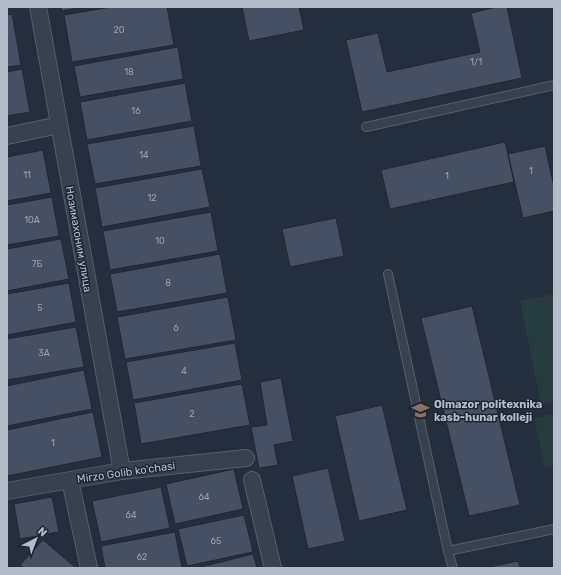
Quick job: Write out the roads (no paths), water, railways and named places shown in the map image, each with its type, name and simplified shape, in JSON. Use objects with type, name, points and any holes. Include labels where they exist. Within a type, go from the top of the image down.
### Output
[{"type":"street","name":"Нозимахоним улица","points":[[38,7],[122,471]]},
{"type":"street","points":[[7,136],[59,125]]},
{"type":"street","name":"Mirzo Golib ko'chasi","points":[[7,491],[122,471],[246,458]]},
{"type":"street","points":[[70,480],[89,568]]},
{"type":"street","points":[[252,480],[273,568]]},
{"type":"lane","points":[[366,127],[554,85]]},
{"type":"lane","points":[[388,274],[448,552],[453,568]]},
{"type":"lane","points":[[448,552],[554,529]]},
{"type":"place","name":"Оlmazor politexnika kasb-hunar kolleji","points":[[421,410]]}]
